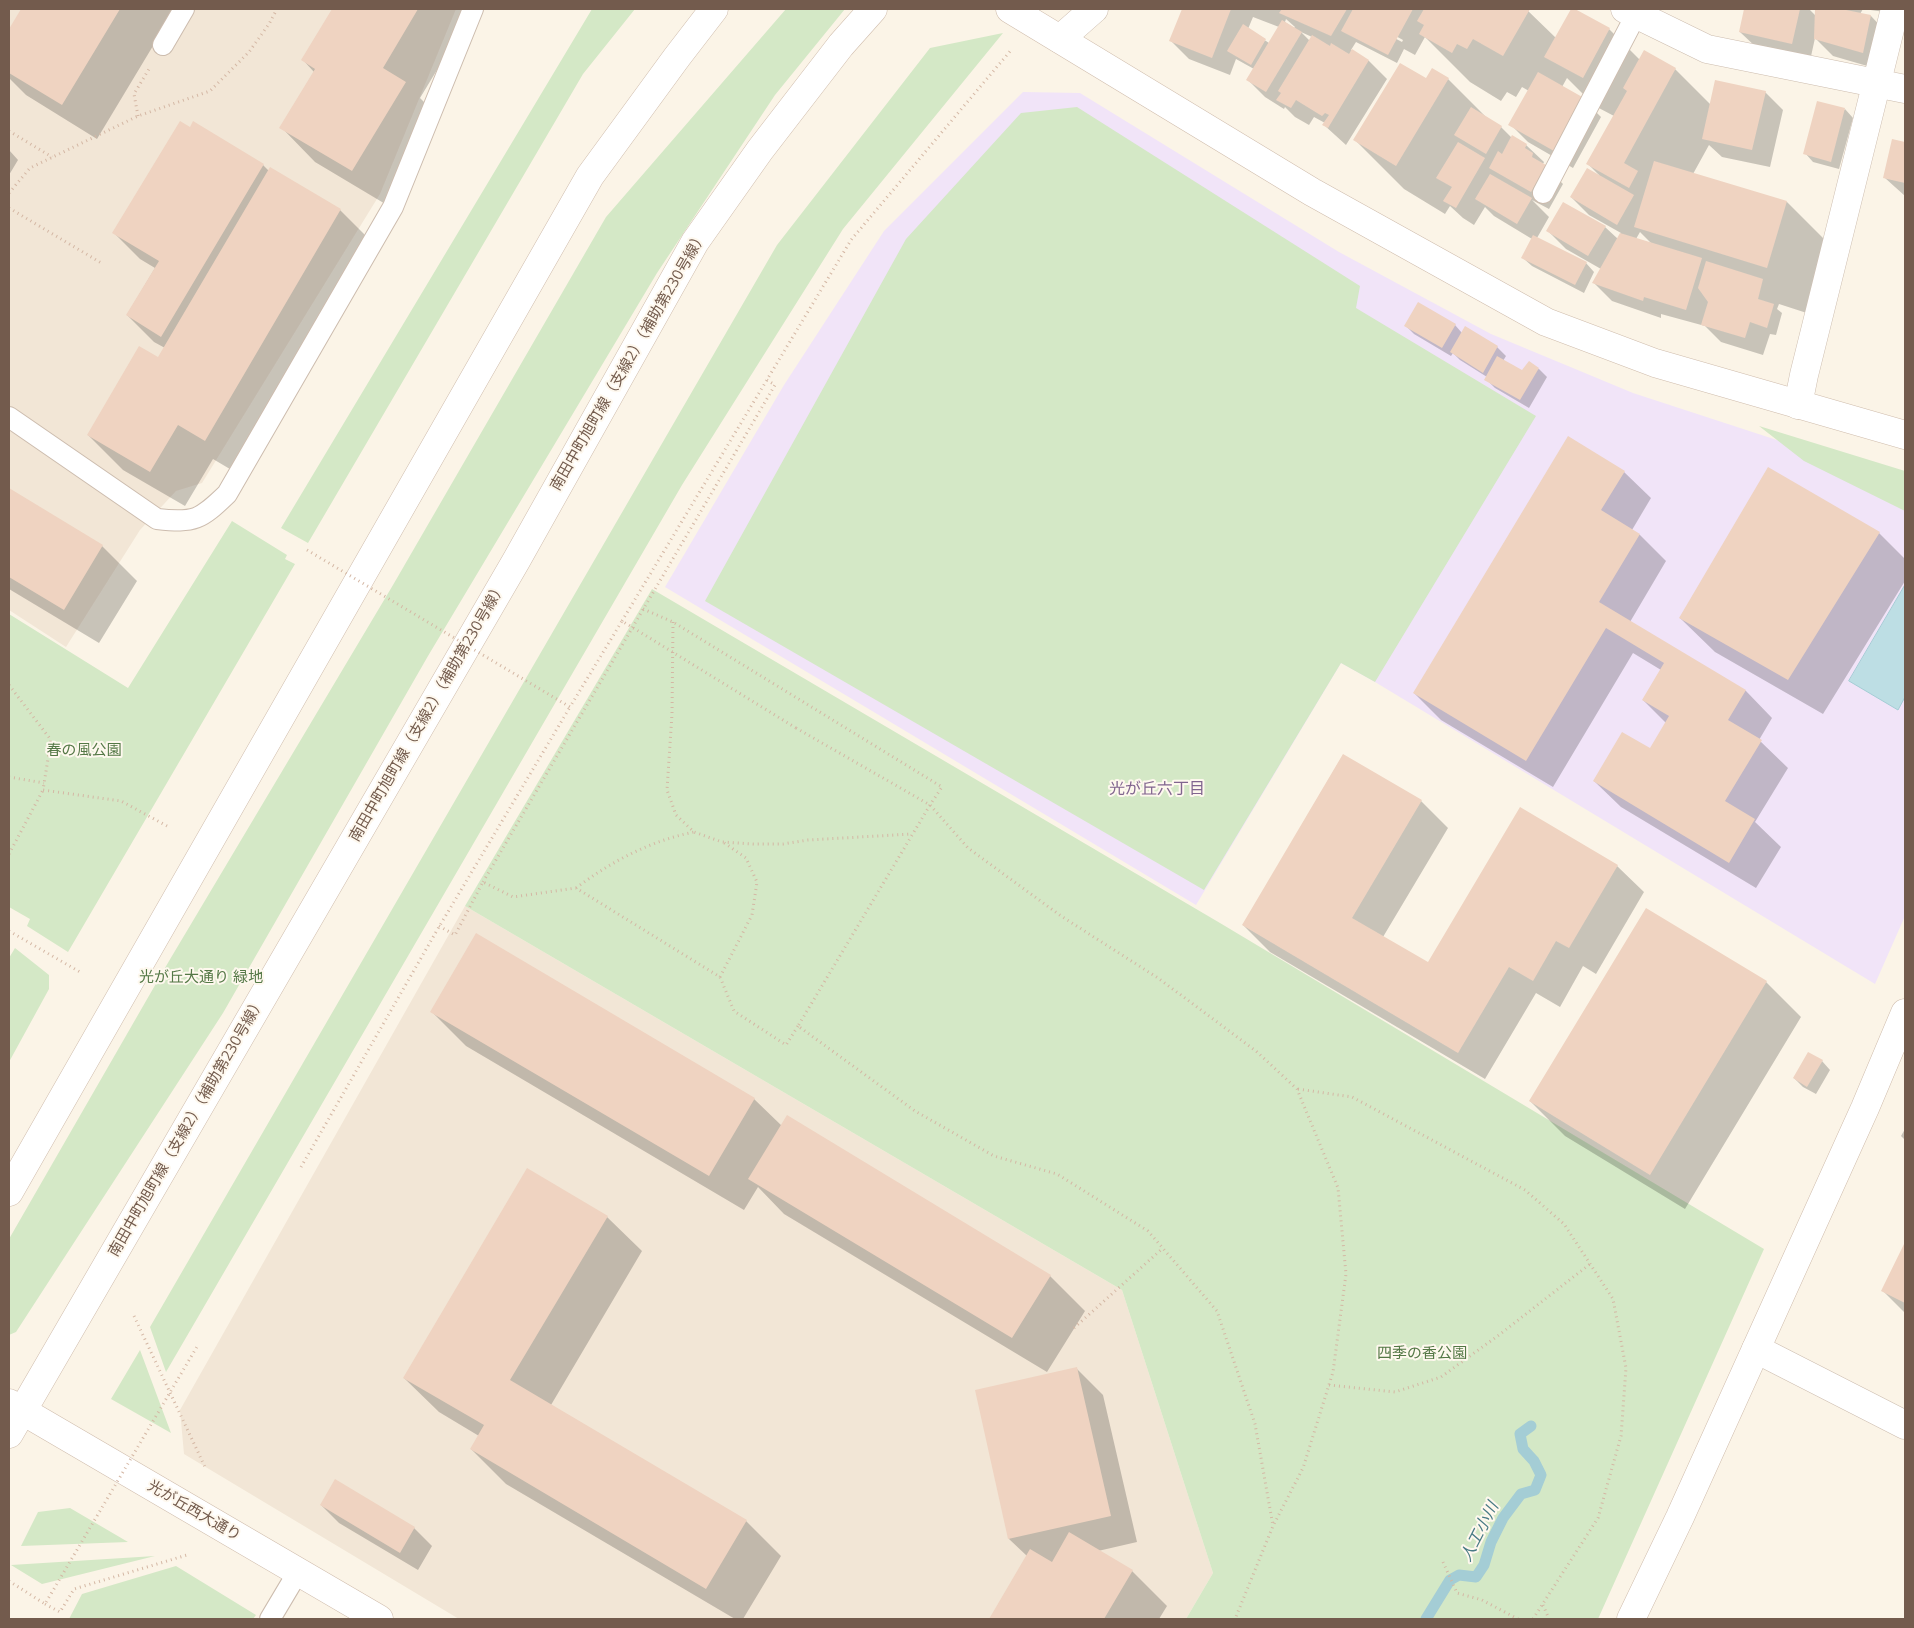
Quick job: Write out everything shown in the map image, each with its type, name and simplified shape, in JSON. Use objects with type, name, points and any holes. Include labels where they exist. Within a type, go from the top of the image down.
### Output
[{"type":"street","points":[[9,1192],[590,176],[714,9]]},
{"type":"street","name":"南田中町旭町線（支線2）（補助第230号線）","points":[[13,1416],[516,561],[696,242],[760,150],[841,45],[873,9]]},
{"type":"street","points":[[1010,9],[1312,192],[1546,322],[1656,363],[1905,435]]},
{"type":"street","points":[[1060,39],[1094,9]]},
{"type":"street","points":[[1798,405],[1810,349],[1896,9]]},
{"type":"street","points":[[1633,11],[1707,49],[1905,89]]},
{"type":"street","points":[[1631,1619],[1680,1517],[1865,1108],[1905,1013]]},
{"type":"street","points":[[1756,1349],[1905,1426]]},
{"type":"street","name":"光が丘西大通り","points":[[13,1416],[298,1572],[379,1619]]},
{"type":"lane","points":[[163,45],[184,9]]},
{"type":"lane","points":[[9,417],[157,519],[182,522],[205,515],[227,494],[393,207],[473,9]]},
{"type":"lane","points":[[1543,193],[1633,11]]},
{"type":"lane","points":[[270,1619],[298,1572]]},
{"type":"path","points":[[9,193],[30,168],[138,116],[210,91],[249,52],[269,24],[276,9]]},
{"type":"path","points":[[301,1167],[465,882],[851,240],[1018,41]]},
{"type":"path","points":[[138,116],[134,94],[163,45]]},
{"type":"path","points":[[9,131],[53,158]]},
{"type":"path","points":[[9,208],[103,264]]},
{"type":"path","points":[[439,926],[455,935],[483,882],[775,385],[767,380]]},
{"type":"path","points":[[307,550],[570,707]]},
{"type":"path","points":[[576,888],[720,977],[734,1011],[786,1045],[942,787],[673,622],[644,609]]},
{"type":"path","points":[[622,621],[796,728],[930,805],[968,848],[1061,916],[1158,978],[1256,1051],[1297,1089],[1338,1188],[1346,1274],[1333,1372],[1303,1468],[1272,1526],[1235,1619]]},
{"type":"path","points":[[673,622],[672,714],[667,790],[676,815],[694,832],[722,842],[746,858],[757,882],[752,914],[720,977]]},
{"type":"path","points":[[9,685],[51,740],[43,790],[9,854]]},
{"type":"path","points":[[9,777],[44,782]]},
{"type":"path","points":[[43,790],[121,801],[167,826]]},
{"type":"path","points":[[483,882],[513,897],[576,888],[601,869],[642,848],[694,832]]},
{"type":"path","points":[[722,842],[783,844],[808,840],[913,834]]},
{"type":"path","points":[[9,931],[80,972]]},
{"type":"path","points":[[798,1026],[915,1111],[994,1156],[1057,1174],[1148,1232],[1217,1311],[1256,1424],[1272,1526]]},
{"type":"path","points":[[1297,1089],[1352,1097],[1525,1190],[1564,1224],[1613,1299],[1626,1368],[1621,1436],[1598,1518],[1533,1619]]},
{"type":"path","points":[[1074,1328],[1162,1248]]},
{"type":"path","points":[[1329,1385],[1395,1392],[1441,1377],[1499,1335],[1590,1264]]},
{"type":"path","points":[[134,1316],[205,1467]]},
{"type":"path","points":[[45,1604],[198,1345]]},
{"type":"path","points":[[9,1581],[60,1612],[74,1589],[187,1555]]},
{"type":"path","points":[[1443,1562],[1458,1593],[1482,1600],[1518,1619]]},
{"type":"path","points":[[1543,1604],[1549,1619]]},
{"type":"shaded area","points":[[9,9],[456,9],[380,194],[202,483],[176,491],[140,530],[66,647],[9,610]]},
{"type":"shaded area","points":[[1023,92],[1080,93],[1339,252],[1491,334],[1633,393],[1786,443],[1905,477],[1905,916],[1875,984],[1341,663],[1196,905],[665,587],[784,385],[884,231]]},
{"type":"shaded area","points":[[465,906],[1122,1290],[1213,1573],[1186,1619],[459,1619],[184,1454],[180,1410]]},
{"type":"green space","points":[[592,9],[635,9],[583,74],[308,543],[281,528]]},
{"type":"green space","name":"光が丘大通り 緑地","points":[[786,9],[845,9],[775,95],[657,273],[428,656],[223,1013],[16,1332],[9,1335],[9,1239],[169,961],[393,585],[606,217]]},
{"type":"green space","points":[[1003,33],[843,229],[682,485],[166,1372],[150,1327],[777,245],[930,48]]},
{"type":"green space","points":[[1077,107],[1360,286],[1356,308],[1536,416],[1375,682],[1341,663],[1204,890],[705,601],[906,239],[1021,113]]},
{"type":"green space","points":[[1759,426],[1905,471],[1905,511],[1804,461]]},
{"type":"green space","name":"春の風公園","points":[[232,521],[287,555],[285,559],[295,564],[68,952],[27,926],[30,919],[9,907],[9,614],[128,688]]},
{"type":"green space","name":"四季の香公園","points":[[652,589],[1220,923],[1764,1249],[1598,1619],[1186,1619],[1213,1573],[1122,1290],[465,906]]},
{"type":"green space","points":[[15,948],[49,975],[49,989],[9,1062],[9,958]]},
{"type":"green space","points":[[140,1350],[171,1433],[111,1399]]},
{"type":"green space","points":[[70,1508],[128,1542],[21,1546],[38,1512]]},
{"type":"green space","points":[[155,1556],[42,1584],[11,1565]]},
{"type":"green space","points":[[176,1566],[256,1615],[253,1619],[69,1619],[82,1594]]},
{"type":"water","points":[[1905,585],[1905,697],[1898,710],[1849,681]]},
{"type":"building","points":[[21,9],[120,9],[62,105],[9,73],[9,29]]},
{"type":"building","points":[[332,9],[418,9],[383,68],[406,82],[352,171],[279,128],[315,69],[301,60]]},
{"type":"building","points":[[1182,9],[1231,9],[1212,58],[1169,41]]},
{"type":"building","points":[[1282,9],[1347,9],[1331,36],[1279,13]]},
{"type":"building","points":[[1353,9],[1413,9],[1388,55],[1341,31]]},
{"type":"building","points":[[1424,9],[1530,9],[1503,56],[1473,39],[1467,49],[1457,44],[1452,53],[1419,34],[1424,25],[1417,21]]},
{"type":"building","points":[[1571,9],[1575,9],[1610,28],[1583,78],[1544,57]]},
{"type":"building","points":[[1744,9],[1800,9],[1792,44],[1739,32]]},
{"type":"building","points":[[1815,9],[1841,9],[1871,15],[1863,53],[1814,39]]},
{"type":"building","points":[[1282,20],[1302,32],[1266,92],[1246,80]]},
{"type":"building","points":[[1243,24],[1266,39],[1251,65],[1227,51]]},
{"type":"building","points":[[1312,35],[1330,46],[1331,43],[1349,54],[1352,49],[1369,60],[1328,128],[1322,125],[1329,115],[1325,113],[1322,116],[1296,100],[1291,108],[1276,100],[1281,93],[1278,91]]},
{"type":"building","points":[[1644,50],[1676,68],[1624,163],[1638,171],[1629,188],[1586,164],[1627,91],[1623,88]]},
{"type":"building","points":[[1400,63],[1426,78],[1432,68],[1449,78],[1396,166],[1353,140]]},
{"type":"building","points":[[1538,72],[1584,98],[1554,151],[1508,125]]},
{"type":"building","points":[[1715,80],[1766,91],[1752,150],[1702,139]]},
{"type":"building","points":[[1817,101],[1845,108],[1831,162],[1803,154]]},
{"type":"building","points":[[1471,107],[1502,126],[1486,154],[1454,135]]},
{"type":"building","points":[[180,121],[190,127],[193,121],[264,164],[161,337],[126,315],[159,261],[112,233]]},
{"type":"building","points":[[1512,135],[1527,144],[1525,148],[1533,153],[1532,157],[1546,165],[1531,192],[1489,168],[1498,151],[1502,154]]},
{"type":"building","points":[[1892,139],[1905,142],[1905,183],[1883,178]]},
{"type":"building","points":[[1458,142],[1485,158],[1456,208],[1443,201],[1452,187],[1436,178]]},
{"type":"building","points":[[1654,161],[1787,201],[1767,268],[1634,227]]},
{"type":"building","points":[[270,167],[341,209],[205,441],[178,425],[150,472],[87,435],[139,346],[158,357]]},
{"type":"building","points":[[1587,168],[1634,195],[1617,225],[1570,197]]},
{"type":"building","points":[[1490,174],[1532,198],[1517,224],[1475,199]]},
{"type":"building","points":[[1563,202],[1606,226],[1588,256],[1546,231]]},
{"type":"building","points":[[1620,233],[1702,258],[1686,310],[1644,297],[1643,301],[1592,283]]},
{"type":"building","points":[[1533,235],[1587,262],[1575,285],[1521,258]]},
{"type":"building","points":[[1706,261],[1763,279],[1758,299],[1774,304],[1767,328],[1750,322],[1745,338],[1701,325],[1708,302],[1698,288]]},
{"type":"building","points":[[1418,302],[1456,324],[1442,348],[1404,326]]},
{"type":"building","points":[[1465,326],[1498,346],[1483,373],[1450,352]]},
{"type":"building","points":[[1497,356],[1522,370],[1529,361],[1539,368],[1520,400],[1484,380]]},
{"type":"building","points":[[1568,436],[1625,471],[1601,510],[1640,534],[1599,602],[1746,690],[1728,720],[1762,740],[1725,801],[1755,819],[1729,863],[1593,781],[1622,732],[1650,748],[1669,716],[1642,700],[1664,663],[1606,628],[1526,761],[1413,693]]},
{"type":"building","points":[[1768,467],[1880,532],[1788,680],[1679,618]]},
{"type":"building","points":[[9,488],[103,545],[64,610],[9,577]]},
{"type":"building","points":[[1343,754],[1422,800],[1352,918],[1428,962],[1520,807],[1618,865],[1569,948],[1556,941],[1533,981],[1509,967],[1458,1053],[1242,925]]},
{"type":"building","points":[[1646,908],[1767,981],[1650,1175],[1529,1101]]},
{"type":"building","points":[[476,933],[755,1098],[709,1176],[430,1012]]},
{"type":"building","points":[[1808,1052],[1823,1060],[1807,1087],[1793,1078]]},
{"type":"building","points":[[787,1115],[1051,1275],[1012,1338],[748,1179]]},
{"type":"building","points":[[527,1168],[608,1216],[510,1380],[747,1520],[706,1589],[470,1449],[484,1425],[403,1378]]},
{"type":"building","points":[[1905,1242],[1905,1303],[1881,1291]]},
{"type":"building","points":[[1077,1367],[1111,1516],[1008,1539],[975,1390]]},
{"type":"building","points":[[335,1479],[415,1527],[400,1553],[320,1505]]},
{"type":"building","points":[[1069,1532],[1133,1570],[1104,1619],[989,1619],[1030,1549],[1052,1562]]},
{"type":"waterway","name":"人工小川","points":[[1426,1619],[1450,1580],[1459,1575],[1476,1577],[1484,1565],[1491,1542],[1503,1518],[1521,1494],[1535,1490],[1541,1475],[1534,1461],[1523,1449],[1520,1434],[1531,1426]]},
{"type":"district","name":"光が丘六丁目","points":[[1157,789]]}]
